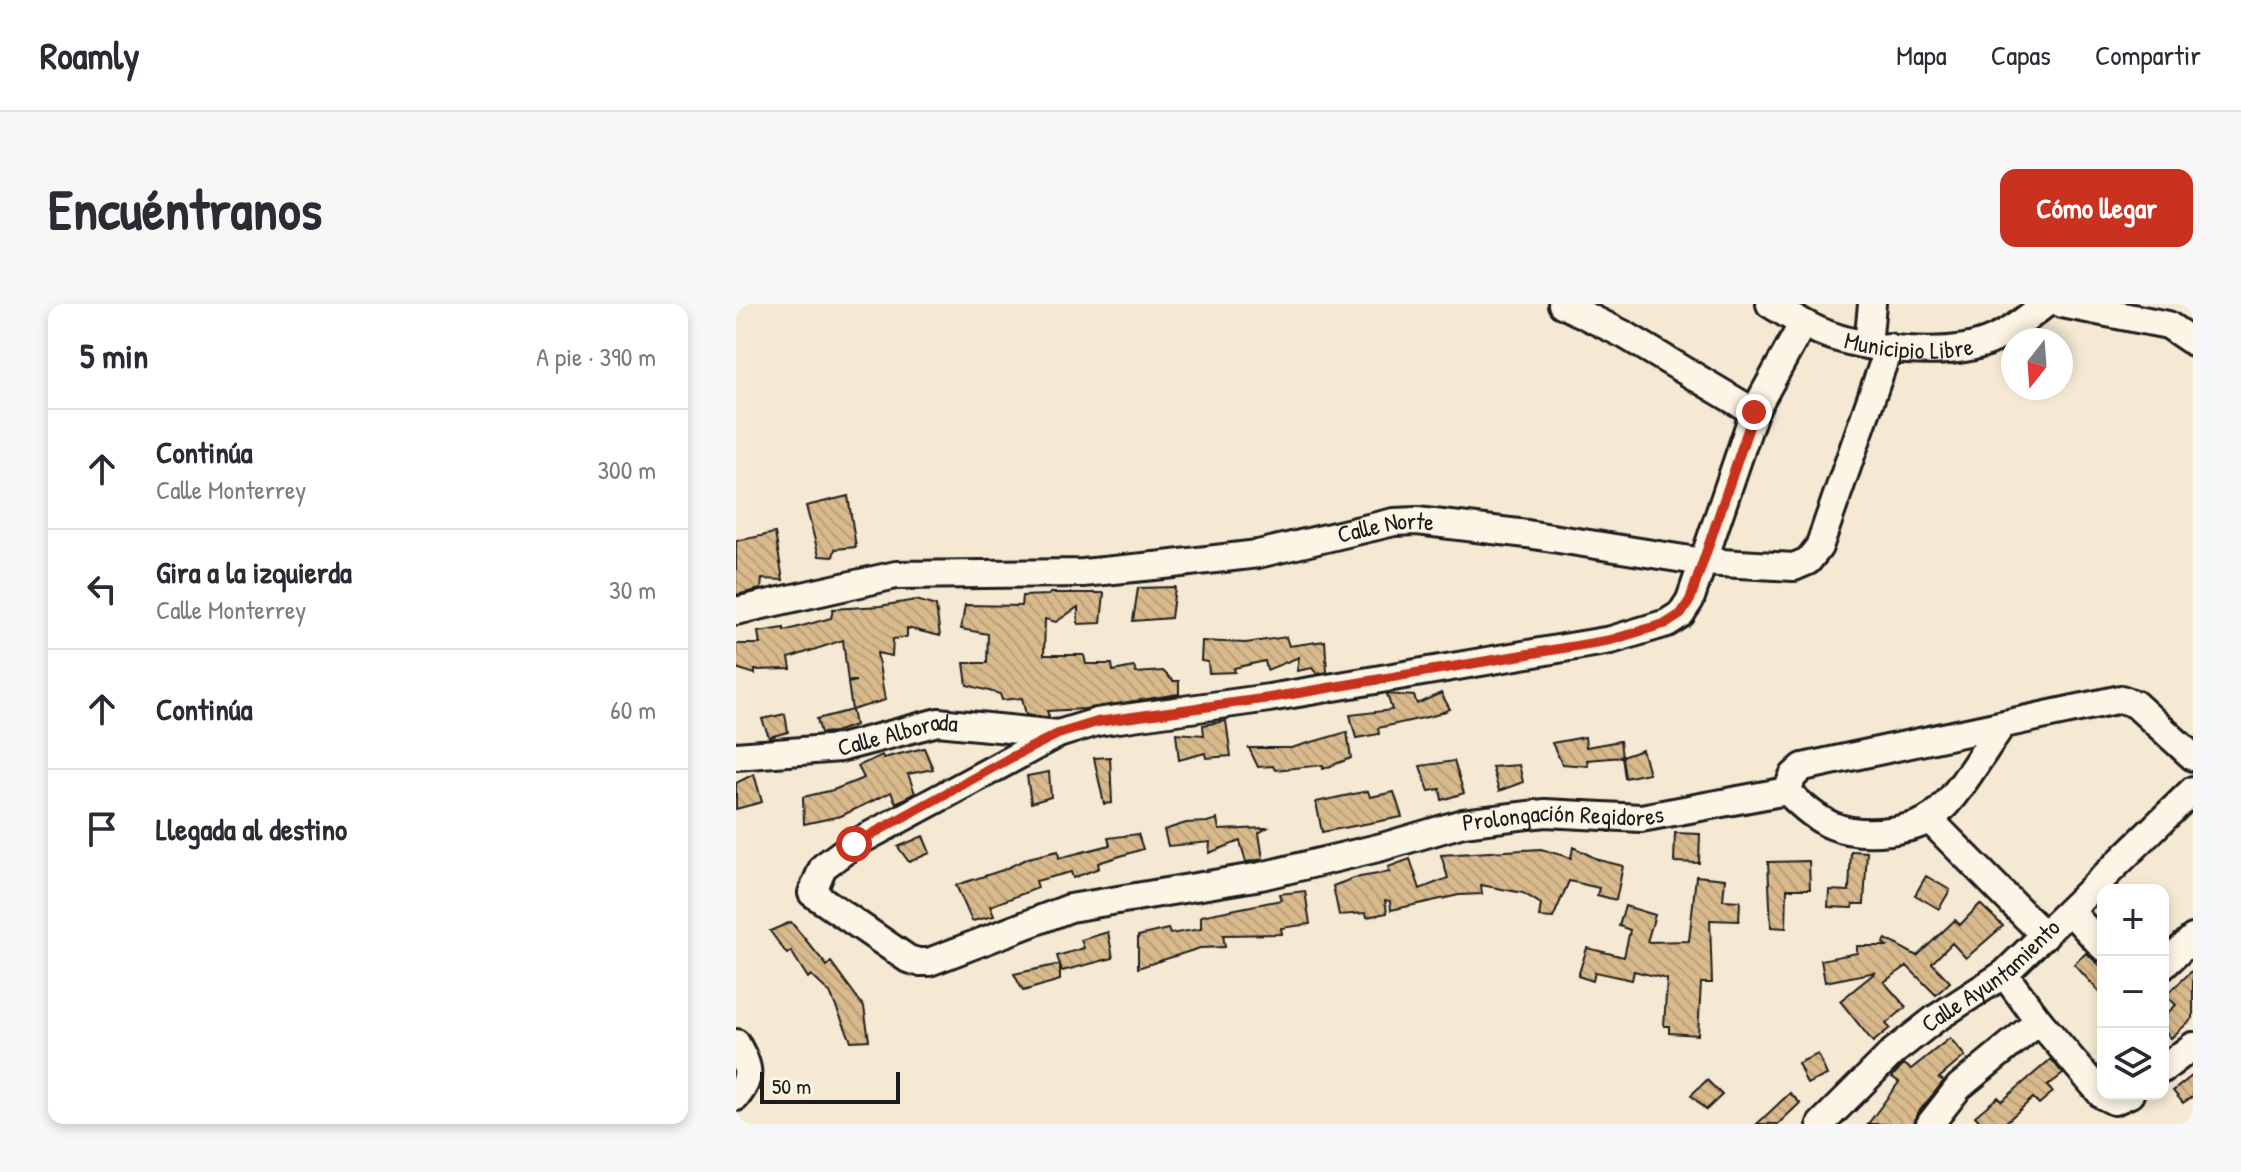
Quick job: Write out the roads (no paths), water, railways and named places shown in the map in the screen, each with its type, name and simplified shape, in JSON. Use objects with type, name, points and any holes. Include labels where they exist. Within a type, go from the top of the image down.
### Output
[{"type":"street","points":[[1562,304],[1625,335],[1754,412]]},
{"type":"street","name":"Municipio Libre","points":[[1770,304],[1820,332],[1878,346],[1962,349],[1993,340],[2045,304]]},
{"type":"street","points":[[1872,304],[1878,346]]},
{"type":"street","points":[[2062,304],[2161,314],[2193,342]]},
{"type":"street","points":[[1058,734],[1097,722],[1269,698],[1611,640],[1667,623],[1681,614],[1690,600],[1754,412],[1803,323]]},
{"type":"street","name":"Calle Norte","points":[[736,611],[896,575],[1083,573],[1164,565],[1258,554],[1394,522],[1417,521],[1527,534],[1703,562],[1794,567],[1808,561],[1819,547],[1878,346]]},
{"type":"street","points":[[2002,725],[1950,799],[1916,827],[1865,834],[1835,828],[1811,815],[1787,791],[1793,776],[1803,767],[2121,699],[2135,704],[2193,757]]},
{"type":"street","name":"Calle Alborada","points":[[736,756],[840,748],[938,722],[1058,734]]},
{"type":"street","name":"Prolongación Regidores","points":[[1058,734],[854,844],[823,867],[812,893],[908,959],[929,962],[1070,908],[1261,876],[1382,847],[1463,823],[1545,813],[1641,818],[1787,791]]},
{"type":"street","name":"Calle Ayuntamiento","points":[[1821,1124],[1893,1052],[1935,1019],[2004,974],[2193,790]]},
{"type":"street","points":[[1929,819],[2045,936]]},
{"type":"street","points":[[2070,911],[2097,940]]},
{"type":"street","points":[[2169,960],[2193,938]]},
{"type":"street","points":[[2004,974],[2097,1089]]},
{"type":"street","points":[[1930,1124],[1959,1087],[2039,1021]]},
{"type":"street","points":[[736,1043],[748,1065],[747,1081],[736,1097]]},
{"type":"street","points":[[2169,1064],[2193,1046]]}]
